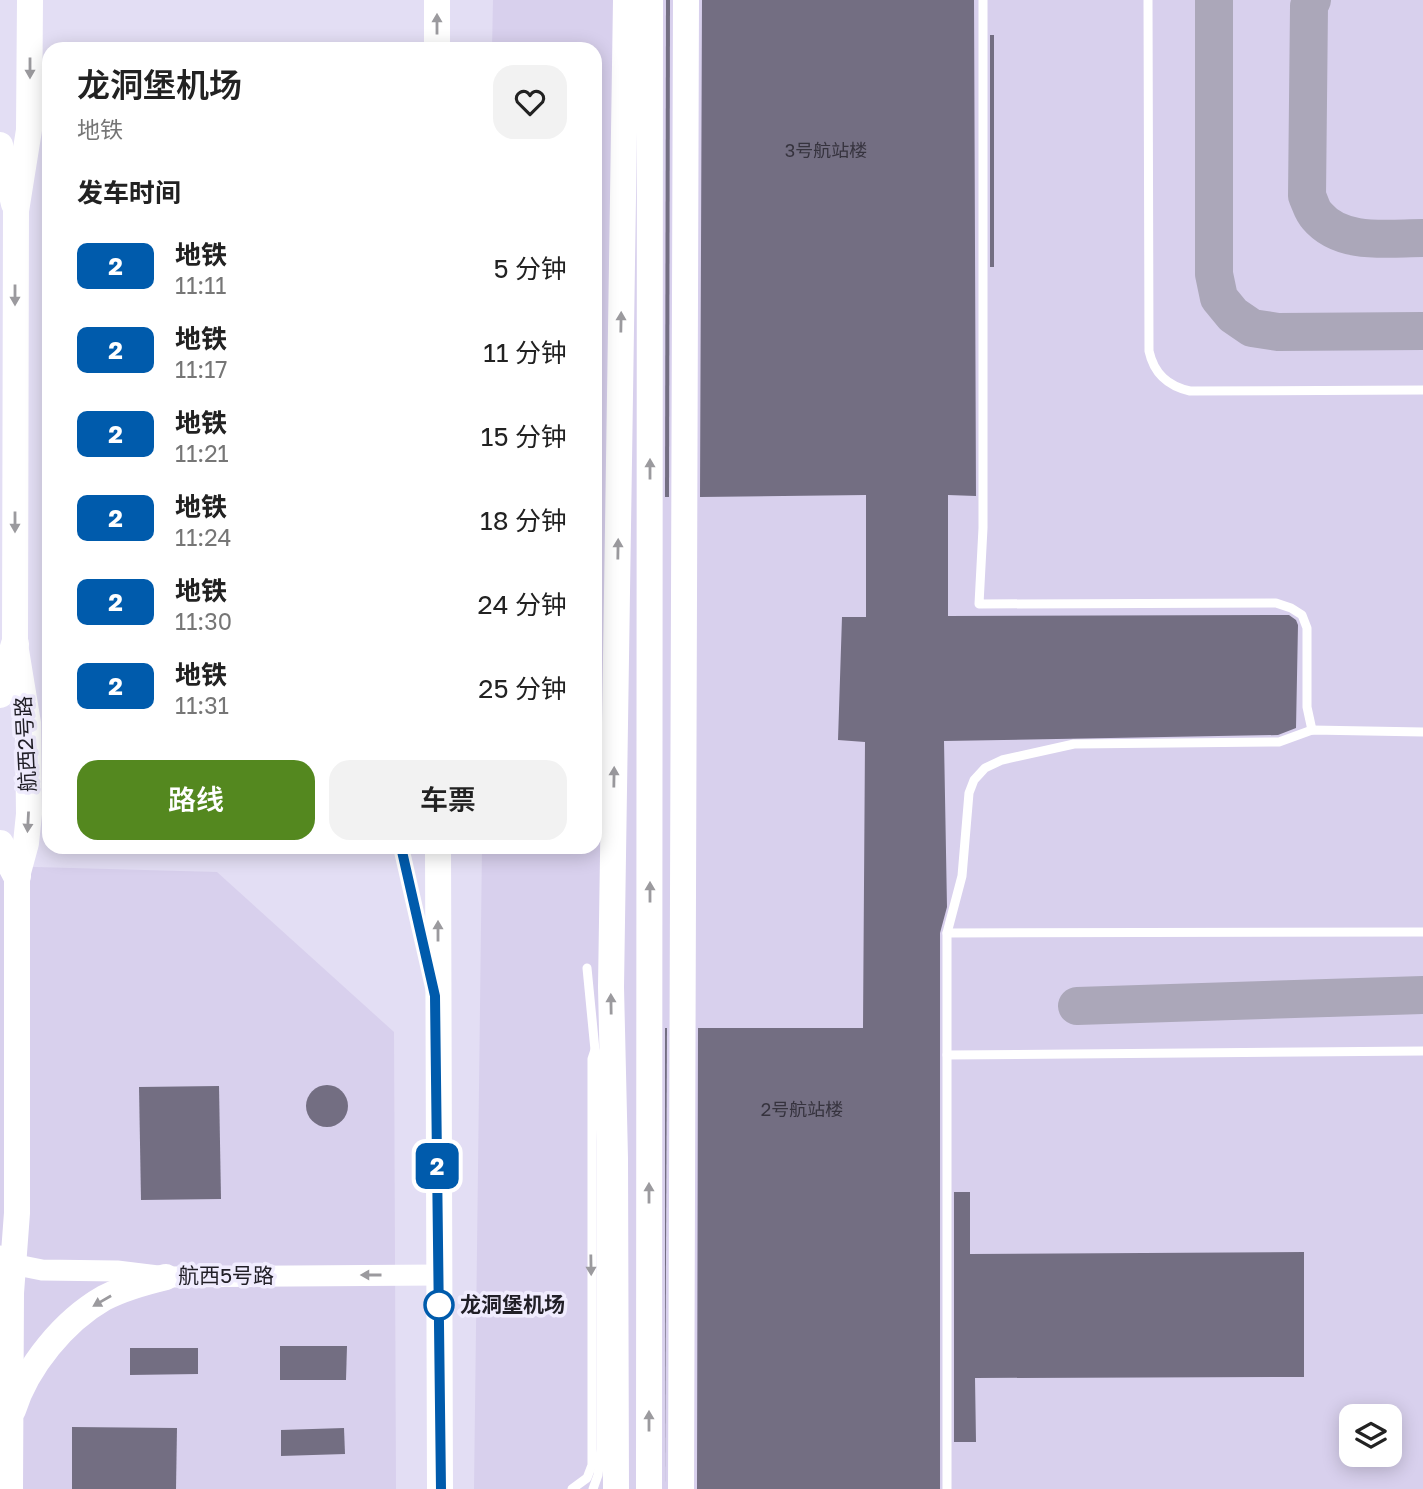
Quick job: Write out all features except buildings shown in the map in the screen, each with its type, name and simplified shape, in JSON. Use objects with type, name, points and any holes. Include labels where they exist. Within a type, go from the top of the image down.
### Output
[{"type":"highway","points":[[0,694],[15,644]]},
{"type":"highway","points":[[0,844],[17,877]]},
{"type":"main road","name":"航西2号路","points":[[10,1489],[10,1293],[7,1259],[17,1213],[17,877],[27,835],[29,801],[28,723],[15,644],[16,211],[29,130],[30,0]]},
{"type":"main road","points":[[437,0],[437,42]]},
{"type":"main road","points":[[616,1489],[615,1158],[611,987],[626,0]]},
{"type":"main road","points":[[649,1489],[650,0]]},
{"type":"main road","points":[[687,0],[687,1489]]},
{"type":"main road","points":[[681,1489],[687,0]]},
{"type":"main road","points":[[0,145],[16,211]]},
{"type":"main road","points":[[650,568],[687,468]]},
{"type":"main road","points":[[650,700],[687,609]]},
{"type":"main road","points":[[650,774],[686,914]]},
{"type":"main road","points":[[438,854],[440,1489]]},
{"type":"main road","points":[[649,924],[686,1062]]},
{"type":"main road","points":[[10,1421],[16,1402],[34,1368],[74,1320],[105,1298],[126,1288],[166,1277]]},
{"type":"street","name":"航西5号路","points":[[7,1259],[42,1270],[117,1271],[166,1277],[439,1275]]},
{"type":"lane","points":[[984,0],[984,528],[979,604],[1276,603],[1291,608],[1302,615],[1307,628],[1307,707],[1312,730]]},
{"type":"lane","points":[[1148,0],[1149,351],[1152,364],[1161,377],[1176,388],[1190,391],[1423,390]]},
{"type":"lane","points":[[947,1489],[947,933],[962,876],[968,793],[974,780],[985,768],[1002,760],[1074,744],[1279,742],[1312,730],[1423,732]]},
{"type":"lane","points":[[947,933],[1423,932]]},
{"type":"lane","points":[[587,968],[598,1059],[601,1142],[601,1450],[593,1489]]},
{"type":"lane","points":[[572,1489],[587,1478],[592,1465],[591,1147],[592,1059],[595,1050]]},
{"type":"lane","points":[[947,1055],[1423,1051]]},
{"type":"shaded area","points":[[493,0],[1423,0],[1423,1489],[474,1489],[482,854],[602,854],[602,42],[492,42]]},
{"type":"shaded area","points":[[0,866],[217,872],[394,1032],[396,1489],[0,1489]]},
{"type":"taxiway","points":[[1214,0],[1214,274],[1219,298],[1233,315],[1252,328],[1278,332],[1423,331]]},
{"type":"taxiway","points":[[1312,0],[1309,6],[1307,196],[1312,209],[1327,226],[1353,236],[1381,239],[1423,238]]},
{"type":"taxiway","points":[[1077,1006],[1423,995]]},
{"type":"metro line","name":"2","points":[[403,854],[435,996],[441,1489]]},
{"type":"place","name":"龙洞堡机场","points":[[439,1305]]}]
